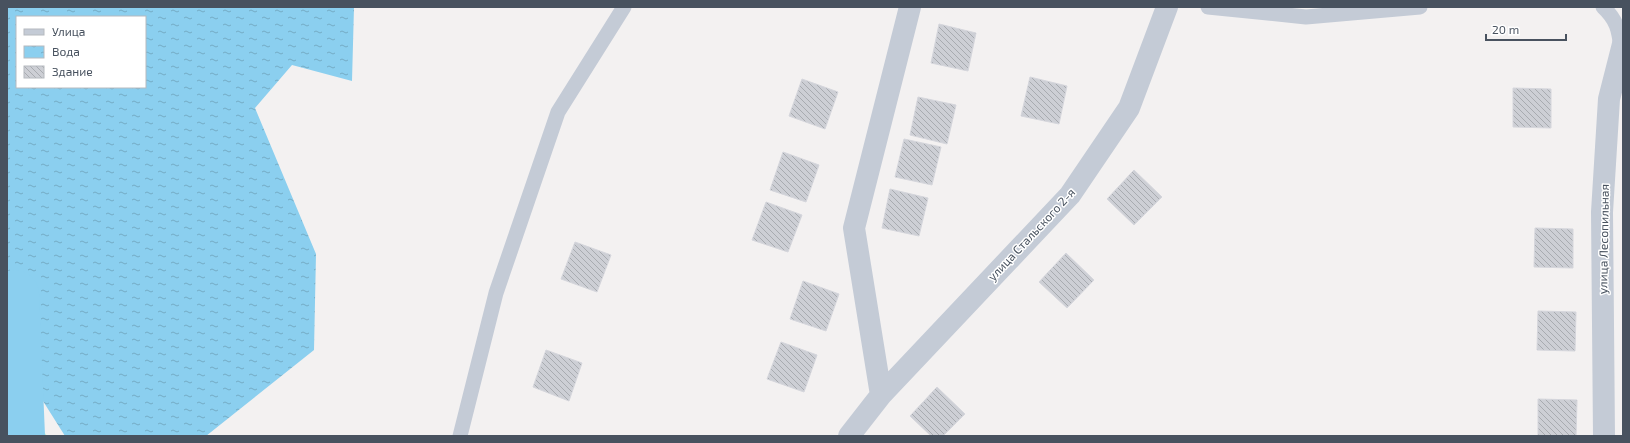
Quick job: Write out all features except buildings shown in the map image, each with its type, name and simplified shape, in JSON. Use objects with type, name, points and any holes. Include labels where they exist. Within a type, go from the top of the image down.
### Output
[{"type":"street","points":[[881,395],[854,228],[910,7]]},
{"type":"street","name":"улица Стальского 2-я","points":[[849,436],[881,395],[1070,195],[1129,108],[1167,7]]},
{"type":"street","name":"улица Лесопильная","points":[[1604,436],[1602,212],[1610,99],[1622,47]]},
{"type":"lane","points":[[460,436],[496,293],[558,112],[624,7]]},
{"type":"lane","points":[[1208,7],[1306,17],[1420,7]]},
{"type":"lane","points":[[1603,7],[1612,16],[1619,32],[1622,47]]},
{"type":"green space","points":[[7,380],[47,436],[7,436]]},
{"type":"water","points":[[7,7],[354,7],[352,81],[292,65],[255,108],[316,254],[314,350],[206,436],[65,436],[7,344]]},
{"type":"waterway","points":[[15,294],[21,436]]}]
